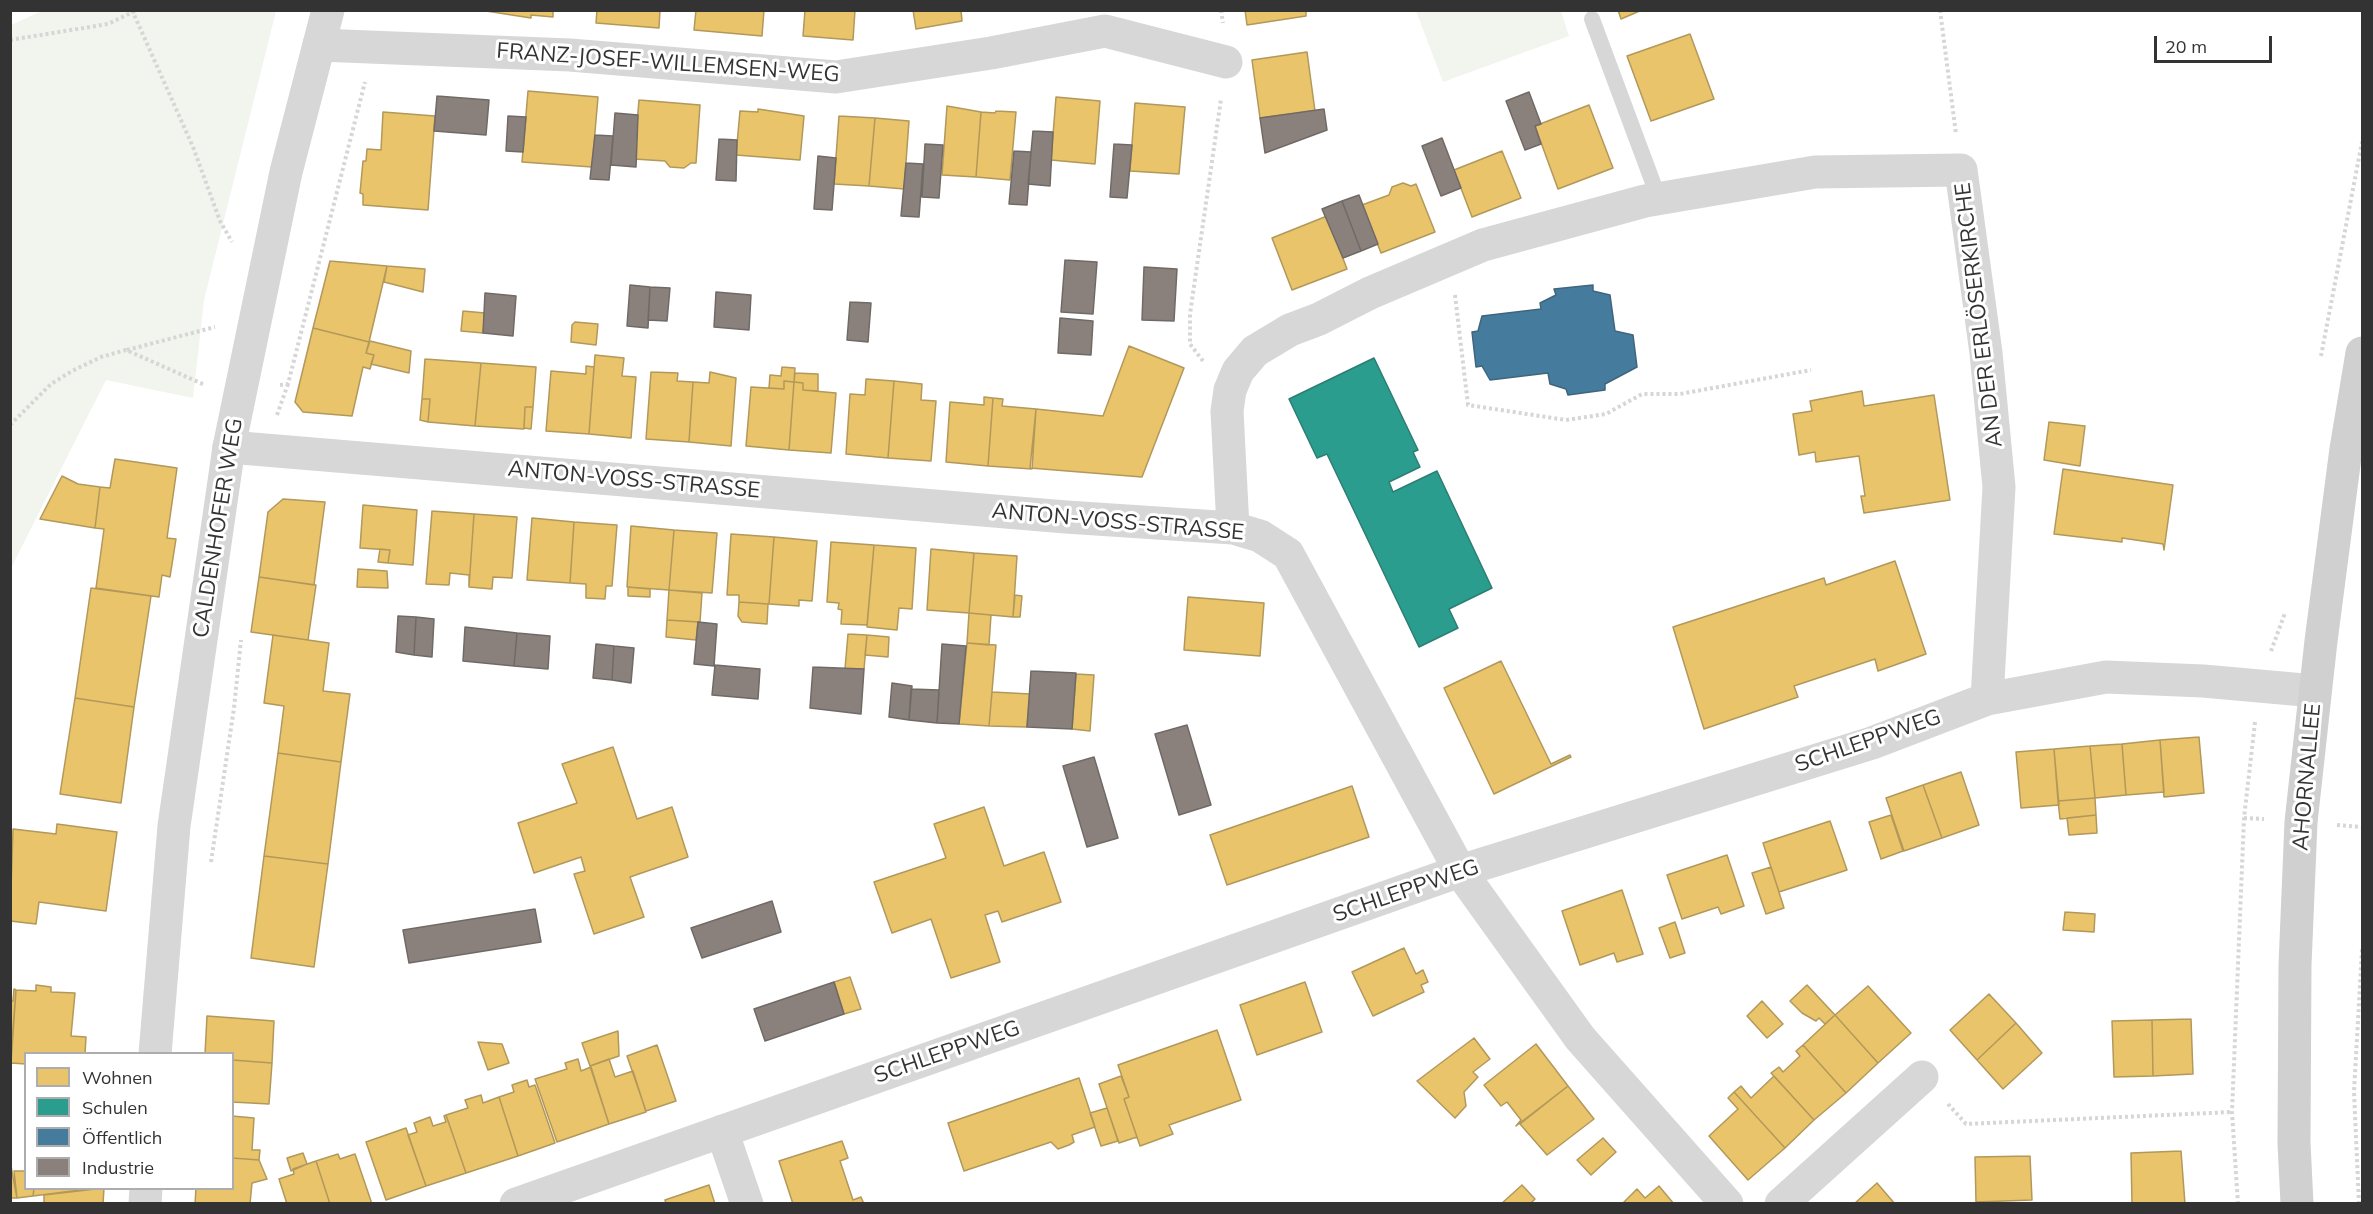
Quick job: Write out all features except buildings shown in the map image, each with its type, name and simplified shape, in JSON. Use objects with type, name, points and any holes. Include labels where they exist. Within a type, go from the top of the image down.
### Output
[{"type":"main road","name":"AHORNALLEE","points":[[2297,1203],[2294,1143],[2295,965],[2301,822],[2346,449],[2362,353]]},
{"type":"street","name":"CALDENHOFER WEG","points":[[155,1052],[174,826],[229,447],[286,172],[328,10]]},
{"type":"street","name":"FRANZ-JOSEF-WILLEMSEN-WEG","points":[[319,45],[570,55],[836,77],[991,53],[1105,31],[1226,62]]},
{"type":"street","name":"AN DER ERLÖSERKIRCHE","points":[[1233,528],[1227,411],[1236,377],[1255,351],[1290,330],[1483,245],[1659,198],[1815,172],[1961,170],[1986,353],[1999,487],[1987,699]]},
{"type":"street","name":"ANTON-VOSS-STRASSE","points":[[229,447],[1066,517],[1233,528],[1260,536],[1288,554],[1460,871],[1580,1038],[1727,1203]]},
{"type":"street","name":"SCHLEPPWEG","points":[[516,1203],[1460,871],[1872,743],[1987,699],[2106,677],[2259,686],[2315,692]]},
{"type":"street","points":[[1781,1203],[1922,1077]]},
{"type":"street","points":[[722,1131],[747,1203]]},
{"type":"lane","points":[[1592,19],[1659,198]]},
{"type":"path","points":[[1221,10],[1227,40],[1226,62],[1193,284],[1190,344],[1202,360],[1236,377]]},
{"type":"path","points":[[1940,10],[1961,170]]},
{"type":"path","points":[[10,40],[108,24],[134,11],[193,147],[220,221],[232,242]]},
{"type":"path","points":[[264,450],[288,384],[374,48]]},
{"type":"path","points":[[1451,258],[1468,405],[1566,420],[1606,414],[1642,394],[1680,394],[1811,370]]},
{"type":"path","points":[[10,425],[34,400],[65,375],[100,357],[219,326]]},
{"type":"path","points":[[126,350],[211,387],[239,392],[288,384]]},
{"type":"path","points":[[211,863],[242,638]]},
{"type":"path","points":[[2238,1203],[2232,1112],[2244,818],[2259,686]]},
{"type":"path","points":[[2359,1203],[2354,1092],[2362,949]]},
{"type":"path","points":[[1922,1077],[1966,1125],[2232,1112]]},
{"type":"shaded area","points":[[44,10],[276,11],[204,300],[193,398],[106,380],[11,568],[11,25]]},
{"type":"shaded area","points":[[1416,11],[1561,11],[1569,36],[1443,82]]}]
